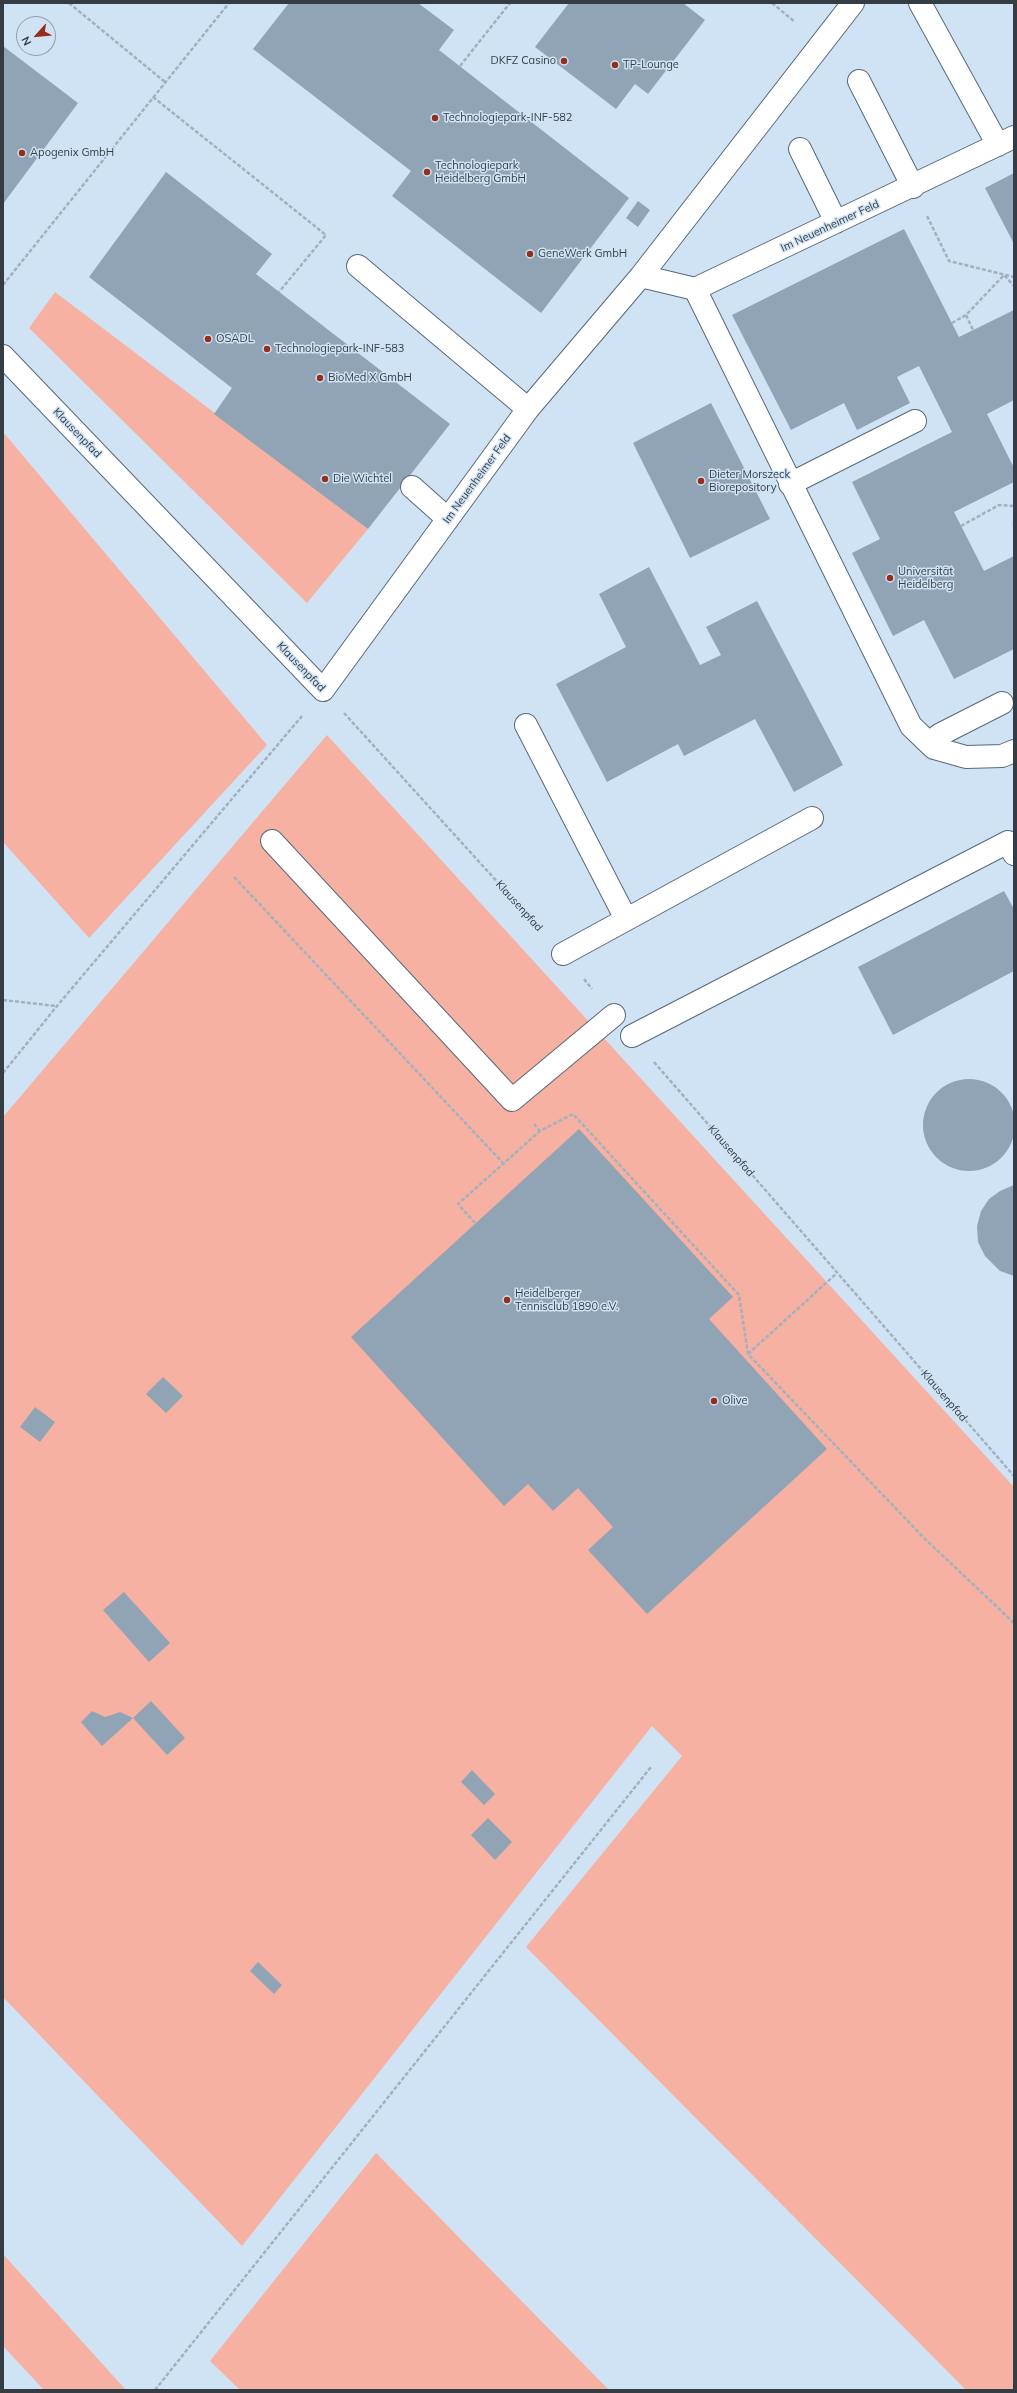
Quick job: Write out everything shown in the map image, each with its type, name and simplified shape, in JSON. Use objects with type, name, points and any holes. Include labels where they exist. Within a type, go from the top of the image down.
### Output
[{"type":"street","name":"Im Neuenheimer Feld","points":[[323,690],[528,409],[641,276],[853,3]]},
{"type":"street","points":[[920,3],[1006,141]]},
{"type":"street","points":[[859,81],[913,186]]},
{"type":"street","name":"Im Neuenheimer Feld","points":[[695,289],[1006,141]]},
{"type":"street","points":[[800,149],[836,222]]},
{"type":"street","points":[[358,266],[528,409]]},
{"type":"street","points":[[641,276],[695,289],[790,484],[911,726],[934,748],[966,757],[1002,756],[1014,751]]},
{"type":"street","name":"Klausenpfad","points":[[3,356],[323,690]]},
{"type":"street","points":[[790,484],[915,421]]},
{"type":"street","points":[[412,487],[448,519]]},
{"type":"street","points":[[934,748],[939,735],[1002,703]]},
{"type":"street","points":[[526,725],[626,919]]},
{"type":"street","points":[[563,954],[812,818]]},
{"type":"street","points":[[272,841],[512,1100],[614,1015]]},
{"type":"street","points":[[632,1036],[1012,845]]},
{"type":"path","points":[[69,3],[165,82]]},
{"type":"path","points":[[3,285],[229,3]]},
{"type":"path","points":[[460,66],[510,3]]},
{"type":"path","points":[[153,97],[326,235],[279,292]]},
{"type":"path","points":[[913,186],[949,261],[1014,277]]},
{"type":"path","points":[[1004,275],[1014,286]]},
{"type":"path","points":[[952,323],[966,315],[1004,275]]},
{"type":"path","points":[[966,315],[973,330]]},
{"type":"path","points":[[961,526],[999,505],[1014,506]]},
{"type":"path","points":[[3,1073],[56,1006],[323,690]]},
{"type":"path","name":"Klausenpfad","points":[[323,690],[563,954],[614,1015]]},
{"type":"path","points":[[234,877],[504,1164]]},
{"type":"path","points":[[3,1000],[56,1006]]},
{"type":"path","name":"Klausenpfad","points":[[632,1036],[1014,1476]]},
{"type":"path","points":[[512,1100],[540,1131]]},
{"type":"path","points":[[475,1223],[458,1204],[540,1131],[573,1114],[739,1295],[748,1354],[924,1538],[1014,1623]]},
{"type":"path","points":[[748,1354],[837,1273]]},
{"type":"path","points":[[155,2390],[651,1767]]},
{"type":"shaded area","points":[[55,292],[368,529],[307,603],[29,328]]},
{"type":"shaded area","points":[[3,432],[267,745],[89,938],[3,842]]},
{"type":"shaded area","points":[[327,735],[1014,1487],[1014,2390],[966,2390],[526,1947],[682,1756],[652,1726],[242,2246],[3,1997],[3,1117]]},
{"type":"shaded area","points":[[376,2153],[609,2390],[240,2390],[210,2361]]},
{"type":"shaded area","points":[[3,2254],[126,2390],[44,2390],[3,2346]]},
{"type":"building","name":"Technologiepark-INF-582","points":[[289,3],[418,3],[454,30],[439,50],[629,198],[541,313],[392,196],[411,171],[253,49]]},
{"type":"building","name":"TP-Lounge","points":[[569,3],[683,3],[705,20],[648,94],[635,84],[616,109],[535,47]]},
{"type":"building","name":"Apogenix GmbH","points":[[3,46],[78,103],[3,204]]},
{"type":"building","name":"Technologiepark-INF-583","points":[[166,172],[272,254],[256,274],[450,424],[368,529],[214,414],[232,388],[89,277]]},
{"type":"building","points":[[1014,173],[1014,244],[985,188]]},
{"type":"building","points":[[638,201],[650,210],[638,227],[626,218]]},
{"type":"building","points":[[904,229],[959,337],[1014,310],[1014,400],[987,414],[1014,468],[1014,482],[954,512],[984,571],[1014,556],[1014,649],[954,679],[924,620],[893,636],[852,553],[880,539],[852,482],[952,432],[919,366],[897,377],[910,403],[857,430],[844,403],[791,430],[732,315]]},
{"type":"building","name":"Dieter Morszeck Biorepository","points":[[711,403],[770,519],[690,558],[633,443]]},
{"type":"building","points":[[649,567],[700,665],[721,655],[706,627],[757,601],[843,765],[794,792],[755,719],[684,756],[678,744],[607,782],[556,684],[626,647],[599,594]]},
{"type":"building","points":[[1004,891],[1014,909],[1014,971],[893,1035],[858,967]]},
{"type":"building","points":[[969,1079],[987,1083],[1001,1093],[1011,1107],[1015,1125],[1011,1143],[1001,1157],[987,1167],[969,1171],[951,1167],[937,1157],[927,1143],[923,1125],[927,1107],[937,1093],[951,1083]]},
{"type":"building","points":[[579,1129],[733,1297],[709,1319],[827,1449],[647,1614],[588,1550],[613,1527],[578,1488],[553,1511],[528,1484],[504,1506],[351,1337]]},
{"type":"building","points":[[1014,1185],[1014,1276],[1000,1271],[985,1256],[978,1242],[977,1226],[981,1211],[989,1199],[1000,1191]]},
{"type":"building","points":[[163,1377],[183,1396],[166,1413],[146,1394]]},
{"type":"building","points":[[35,1407],[55,1422],[40,1442],[20,1427]]},
{"type":"building","points":[[124,1592],[170,1643],[149,1662],[103,1610]]},
{"type":"building","points":[[151,1701],[185,1738],[167,1755],[133,1718]]},
{"type":"building","points":[[92,1711],[105,1717],[120,1712],[133,1718],[102,1746],[81,1722]]},
{"type":"building","points":[[472,1770],[495,1794],[484,1805],[461,1782]]},
{"type":"building","points":[[488,1818],[512,1842],[495,1860],[471,1835]]},
{"type":"building","points":[[258,1962],[282,1985],[274,1994],[250,1971]]},
{"type":"place","name":"DKFZ Casino","points":[[564,61]]},
{"type":"place","name":"TP-Lounge","points":[[615,65]]},
{"type":"place","name":"Technologiepark-INF-582","points":[[435,118]]},
{"type":"place","name":"Apogenix GmbH","points":[[22,153]]},
{"type":"place","name":"Technologiepark Heidelberg GmbH","points":[[427,172]]},
{"type":"place","name":"GeneWerk GmbH","points":[[530,254]]},
{"type":"place","name":"OSADL","points":[[208,339]]},
{"type":"place","name":"Technologiepark-INF-583","points":[[267,349]]},
{"type":"place","name":"BioMed X GmbH","points":[[320,378]]},
{"type":"place","name":"Die Wichtel","points":[[325,479]]},
{"type":"place","name":"Dieter Morszeck Biorepository","points":[[701,481]]},
{"type":"place","name":"Universität Heidelberg","points":[[890,578]]},
{"type":"place","name":"Heidelberger Tennisclub 1890 e.V.","points":[[507,1300]]},
{"type":"place","name":"Olive","points":[[714,1401]]}]
